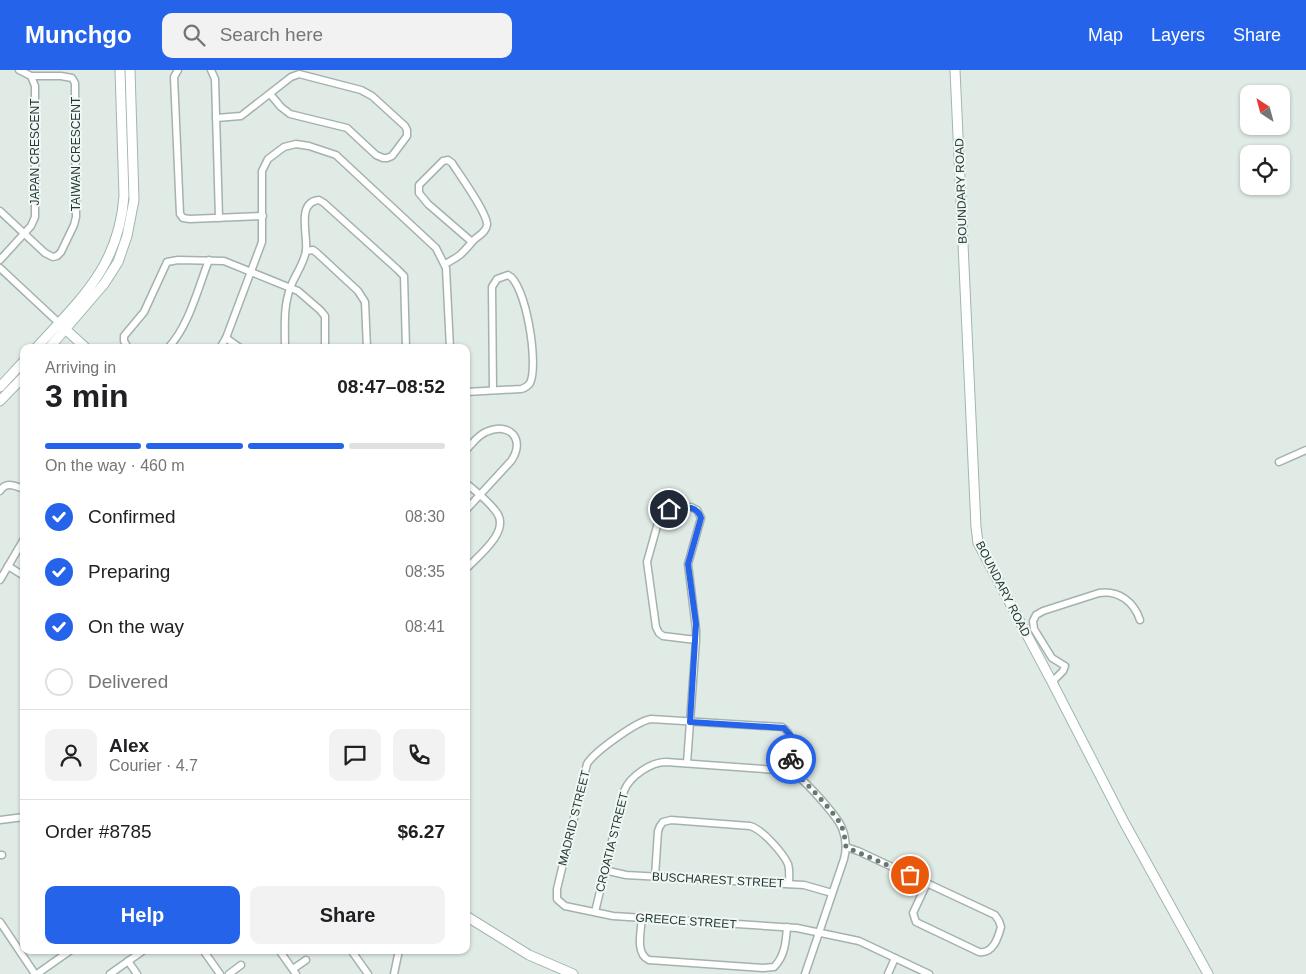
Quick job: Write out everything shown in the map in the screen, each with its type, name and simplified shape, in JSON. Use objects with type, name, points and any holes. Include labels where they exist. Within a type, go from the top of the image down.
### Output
[{"type":"street","points":[[19,70],[31,76]]},
{"type":"street","points":[[52,344],[100,274],[112,252],[120,225],[124,202],[124,179],[120,70]]},
{"type":"street","points":[[41,344],[96,295],[113,271],[121,255],[134,200],[130,70]]},
{"type":"street","points":[[178,70],[174,77],[179,212],[186,219],[263,216]]},
{"type":"street","points":[[211,70],[215,79],[219,218]]},
{"type":"street","name":"BOUNDARY ROAD","points":[[956,70],[977,536],[983,555],[1052,682],[1116,806],[1208,974]]},
{"type":"street","points":[[216,118],[239,117],[296,74],[361,90],[372,96],[403,125],[407,130],[407,136],[392,156],[383,158],[376,155],[347,128],[290,114],[270,94]]},
{"type":"street","name":"JAPAN CRESCENT","points":[[0,260],[33,223],[35,217],[36,103],[35,86],[31,76]]},
{"type":"street","name":"TAIWAN CRESCENT","points":[[24,234],[48,255],[55,257],[63,249],[76,217],[75,83],[72,78],[65,76],[31,76]]},
{"type":"street","points":[[222,344],[262,242],[261,174],[265,163],[275,152],[296,144],[309,146],[332,154],[348,165],[430,241],[439,252],[446,274],[450,344]]},
{"type":"street","points":[[444,264],[466,251],[472,242],[484,231],[486,221],[474,196],[452,163],[448,160],[443,161],[419,185],[419,193],[428,204],[472,242]]},
{"type":"street","points":[[285,344],[285,310],[290,288],[306,251],[306,210],[312,201],[319,200],[403,275],[405,281],[406,344]]},
{"type":"street","points":[[0,210],[24,234]]},
{"type":"street","points":[[306,251],[313,250],[317,253],[364,298],[367,344]]},
{"type":"street","points":[[171,344],[179,335],[185,322],[209,260]]},
{"type":"street","points":[[126,344],[124,336],[144,312],[167,262],[209,260],[224,261],[290,288],[305,297],[324,316],[325,344]]},
{"type":"street","points":[[0,268],[82,344]]},
{"type":"street","points":[[470,392],[524,388],[530,383],[532,360],[527,314],[516,282],[508,275],[496,279],[492,287],[493,390]]},
{"type":"street","points":[[226,338],[234,344]]},
{"type":"street","points":[[0,387],[20,365]]},
{"type":"street","points":[[0,401],[20,380]]},
{"type":"street","points":[[470,446],[481,434],[491,430],[509,431],[514,434],[517,441],[517,449],[511,462],[470,505]]},
{"type":"street","points":[[1279,462],[1306,450]]},
{"type":"street","points":[[0,490],[7,485],[20,488]]},
{"type":"street","points":[[470,487],[497,512],[501,521],[495,538],[470,565]]},
{"type":"street","points":[[687,763],[696,640],[695,609],[688,567],[701,522],[697,510],[691,507],[669,509],[662,513],[647,562],[656,627],[658,632],[666,636],[696,640]]},
{"type":"street","points":[[0,580],[20,546]]},
{"type":"street","points":[[8,566],[20,574]]},
{"type":"street","points":[[1052,682],[1064,671],[1065,666],[1052,658],[1034,629],[1033,620],[1036,615],[1042,611],[1093,594],[1106,592],[1129,601],[1136,610],[1140,620]]},
{"type":"street","name":"MADRID STREET","points":[[557,899],[557,889],[586,768],[592,757],[644,720],[655,719],[784,728],[791,738],[790,770]]},
{"type":"street","name":"CROATIA STREET","points":[[595,912],[627,784],[656,763],[687,763],[790,770]]},
{"type":"street","points":[[790,770],[803,780],[836,818],[842,828],[846,847],[844,859],[805,974]]},
{"type":"street","points":[[0,820],[20,818]]},
{"type":"street","points":[[655,876],[658,829],[664,822],[671,820],[755,827],[763,833],[786,860],[789,868],[789,884]]},
{"type":"street","points":[[846,847],[927,883],[997,917],[1001,929],[990,949],[984,953],[979,952],[916,922],[913,913],[927,883]]},
{"type":"street","name":"BUSCHAREST STREET","points":[[604,870],[626,875],[789,884],[814,887],[832,893]]},
{"type":"street","name":"GREECE STREET","points":[[557,899],[565,906],[642,918],[797,928],[859,941],[929,974]]},
{"type":"street","points":[[470,918],[529,955],[573,974]]},
{"type":"street","points":[[642,918],[641,951],[645,958],[763,968],[774,966],[780,961],[785,948],[787,927]]},
{"type":"street","points":[[0,922],[20,951]]},
{"type":"street","points":[[22,954],[36,974],[65,954]]},
{"type":"street","points":[[110,974],[138,954]]},
{"type":"street","points":[[206,954],[220,974]]},
{"type":"street","points":[[283,954],[294,971],[306,960]]},
{"type":"street","points":[[355,954],[368,974]]},
{"type":"street","points":[[394,974],[399,954]]},
{"type":"street","points":[[888,974],[895,958]]},
{"type":"street","points":[[128,961],[137,974]]},
{"type":"street","points":[[229,974],[241,966]]},
{"type":"way so far","points":[[791,759],[790,770],[803,780],[839,822],[844,833],[846,847],[910,875]]},
{"type":"route","points":[[669,509],[691,507],[697,510],[701,518],[688,564],[696,624],[690,722],[784,728],[791,736],[791,759]]}]
